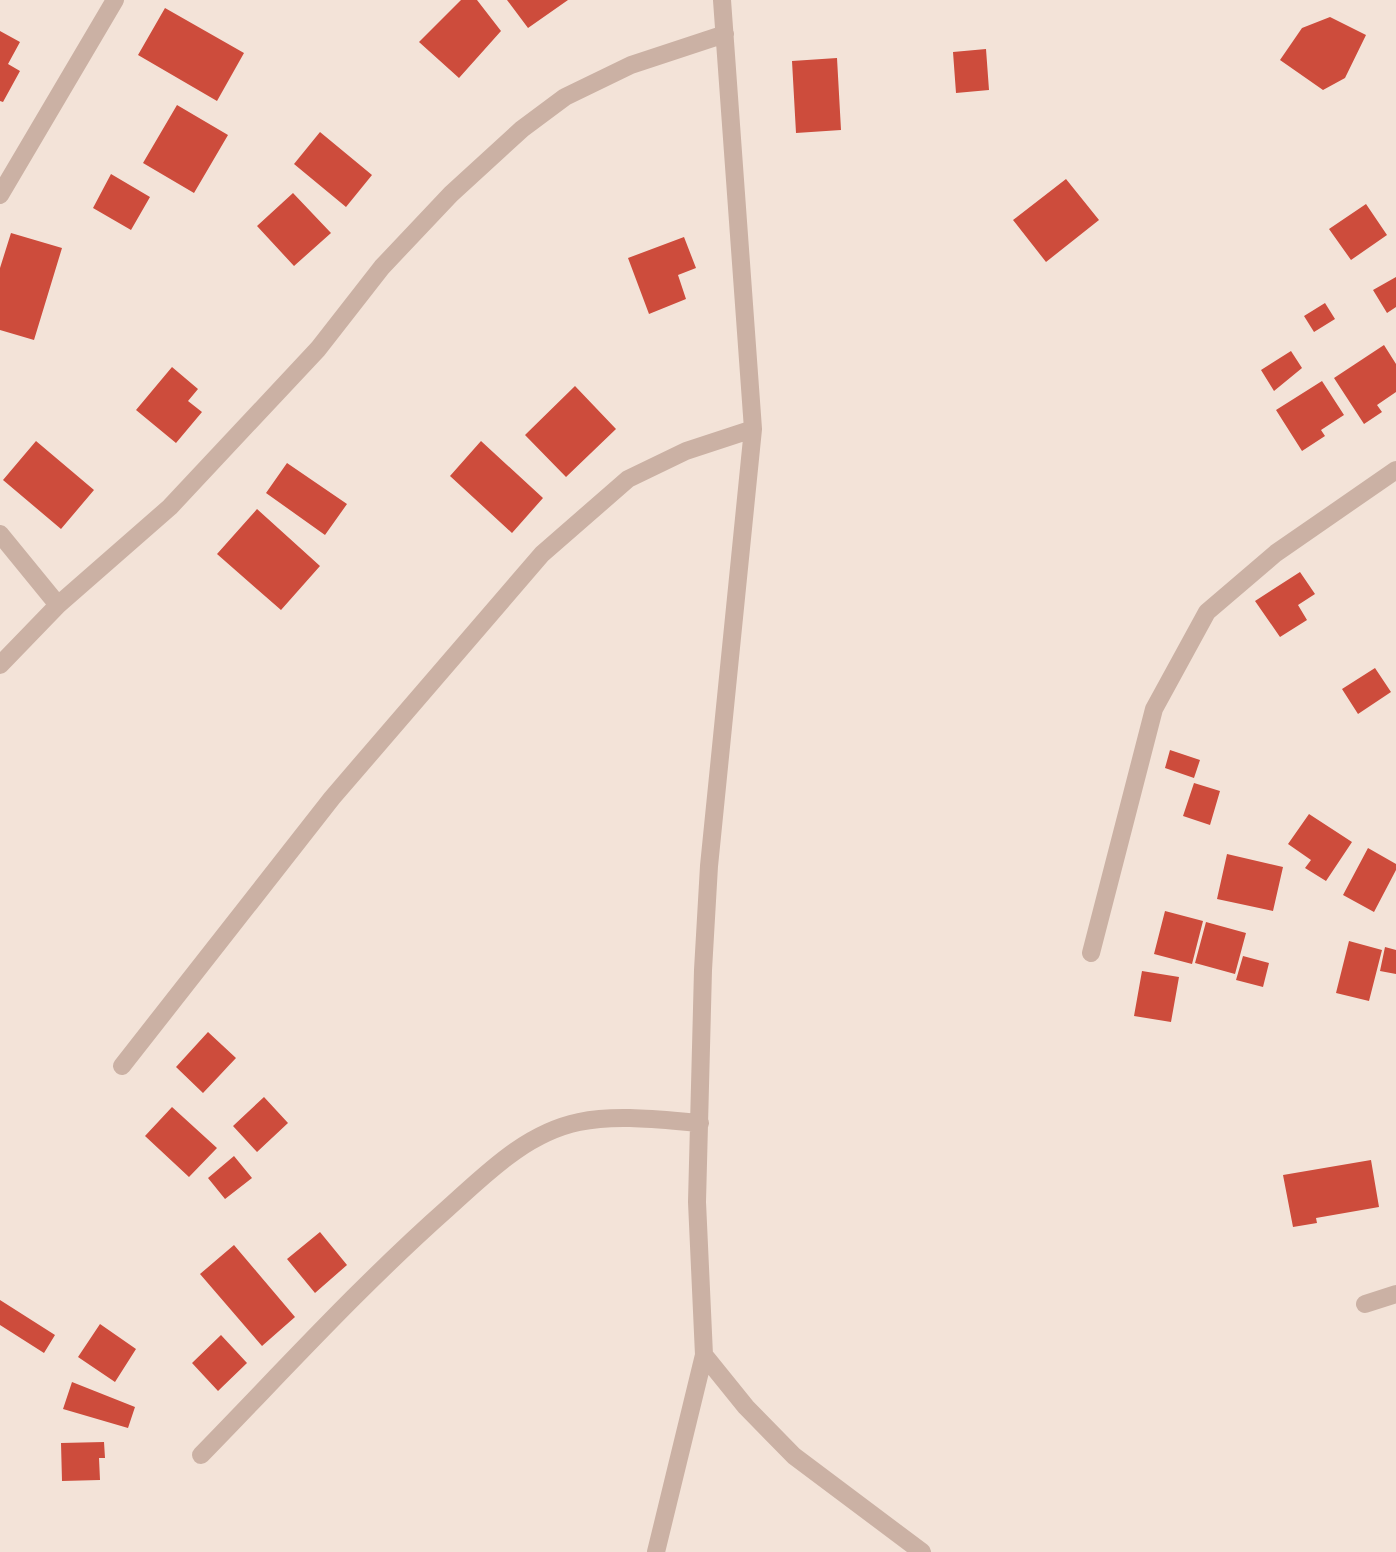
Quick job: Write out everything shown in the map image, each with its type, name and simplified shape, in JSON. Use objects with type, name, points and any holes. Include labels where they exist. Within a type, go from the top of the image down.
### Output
[{"type":"street","points":[[0,195],[115,0]]},
{"type":"street","points":[[656,1552],[704,1355],[697,1202],[703,970],[709,866],[753,429],[722,0]]},
{"type":"street","points":[[0,665],[58,605],[170,507],[318,349],[382,267],[452,194],[522,129],[565,97],[631,65],[724,34]]},
{"type":"street","points":[[122,1066],[332,798],[542,554],[628,479],[686,451],[753,429]]},
{"type":"street","points":[[1091,953],[1154,709],[1207,612],[1276,553],[1396,470]]},
{"type":"street","points":[[0,534],[58,605]]},
{"type":"street","points":[[201,1455],[398,1252],[498,1164],[534,1138],[579,1122],[641,1119],[700,1123]]},
{"type":"street","points":[[1365,1304],[1396,1294]]},
{"type":"street","points":[[704,1355],[746,1407],[794,1456],[922,1552]]},
{"type":"building","points":[[461,0],[477,0],[501,31],[459,78],[419,42]]},
{"type":"building","points":[[507,0],[568,0],[528,28]]},
{"type":"building","points":[[165,8],[244,53],[217,101],[138,55]]},
{"type":"building","points":[[1330,17],[1366,35],[1345,78],[1323,90],[1280,60],[1302,28]]},
{"type":"building","points":[[0,31],[20,42],[8,64],[20,71],[3,102],[0,101]]},
{"type":"building","points":[[986,49],[989,90],[956,93],[953,52]]},
{"type":"building","points":[[837,58],[841,130],[796,133],[792,61]]},
{"type":"building","points":[[177,105],[228,135],[194,193],[143,163]]},
{"type":"building","points":[[320,132],[372,175],[346,207],[294,164]]},
{"type":"building","points":[[111,174],[150,197],[131,230],[93,208]]},
{"type":"building","points":[[1066,179],[1099,220],[1046,262],[1013,220]]},
{"type":"building","points":[[293,193],[331,233],[294,266],[257,226]]},
{"type":"building","points":[[1366,204],[1387,235],[1351,260],[1329,229]]},
{"type":"building","points":[[11,233],[62,248],[34,340],[0,330],[0,268]]},
{"type":"building","points":[[684,237],[696,268],[678,275],[686,299],[649,314],[628,258]]},
{"type":"building","points":[[1396,277],[1396,307],[1387,313],[1373,290]]},
{"type":"building","points":[[1325,303],[1335,319],[1314,332],[1304,316]]},
{"type":"building","points":[[1384,345],[1396,364],[1396,392],[1377,405],[1382,412],[1364,424],[1334,378]]},
{"type":"building","points":[[1291,351],[1302,368],[1274,391],[1261,370]]},
{"type":"building","points":[[172,367],[198,389],[188,401],[202,412],[176,443],[136,410]]},
{"type":"building","points":[[1322,381],[1344,415],[1321,430],[1325,436],[1302,451],[1276,410]]},
{"type":"building","points":[[575,386],[616,429],[566,477],[525,435]]},
{"type":"building","points":[[36,441],[94,490],[61,529],[3,480]]},
{"type":"building","points":[[481,441],[543,498],[512,533],[450,476]]},
{"type":"building","points":[[287,463],[347,504],[325,535],[266,493]]},
{"type":"building","points":[[257,509],[320,566],[281,610],[217,554]]},
{"type":"building","points":[[1300,572],[1315,594],[1298,605],[1307,620],[1280,637],[1255,601]]},
{"type":"building","points":[[1375,668],[1391,692],[1358,714],[1342,689]]},
{"type":"building","points":[[1170,750],[1200,760],[1194,778],[1165,768]]},
{"type":"building","points":[[1194,783],[1220,791],[1210,825],[1183,816]]},
{"type":"building","points":[[1309,814],[1352,842],[1326,881],[1305,868],[1311,860],[1288,844]]},
{"type":"building","points":[[1368,848],[1396,864],[1396,870],[1374,912],[1343,895]]},
{"type":"building","points":[[1227,854],[1283,867],[1273,911],[1217,899]]},
{"type":"building","points":[[1165,911],[1203,921],[1192,964],[1154,954]]},
{"type":"building","points":[[1206,922],[1246,933],[1235,974],[1195,963]]},
{"type":"building","points":[[1349,941],[1382,950],[1369,1001],[1336,993]]},
{"type":"building","points":[[1385,947],[1396,950],[1396,974],[1380,971]]},
{"type":"building","points":[[1243,956],[1269,963],[1263,987],[1236,980]]},
{"type":"building","points":[[1142,971],[1179,977],[1171,1022],[1134,1016]]},
{"type":"building","points":[[208,1032],[236,1058],[203,1093],[176,1067]]},
{"type":"building","points":[[264,1097],[288,1123],[257,1152],[233,1126]]},
{"type":"building","points":[[172,1107],[217,1148],[189,1177],[145,1136]]},
{"type":"building","points":[[234,1156],[252,1178],[225,1199],[208,1178]]},
{"type":"building","points":[[1371,1160],[1379,1207],[1316,1218],[1317,1223],[1293,1227],[1283,1175]]},
{"type":"building","points":[[320,1232],[347,1265],[315,1293],[287,1259]]},
{"type":"building","points":[[234,1245],[295,1317],[262,1346],[200,1274]]},
{"type":"building","points":[[0,1300],[55,1335],[44,1353],[0,1325]]},
{"type":"building","points":[[100,1324],[136,1349],[115,1382],[78,1357]]},
{"type":"building","points":[[221,1335],[247,1363],[218,1391],[192,1363]]},
{"type":"building","points":[[72,1382],[135,1407],[128,1428],[63,1409]]},
{"type":"building","points":[[104,1442],[105,1458],[99,1458],[100,1480],[62,1481],[61,1443]]}]
